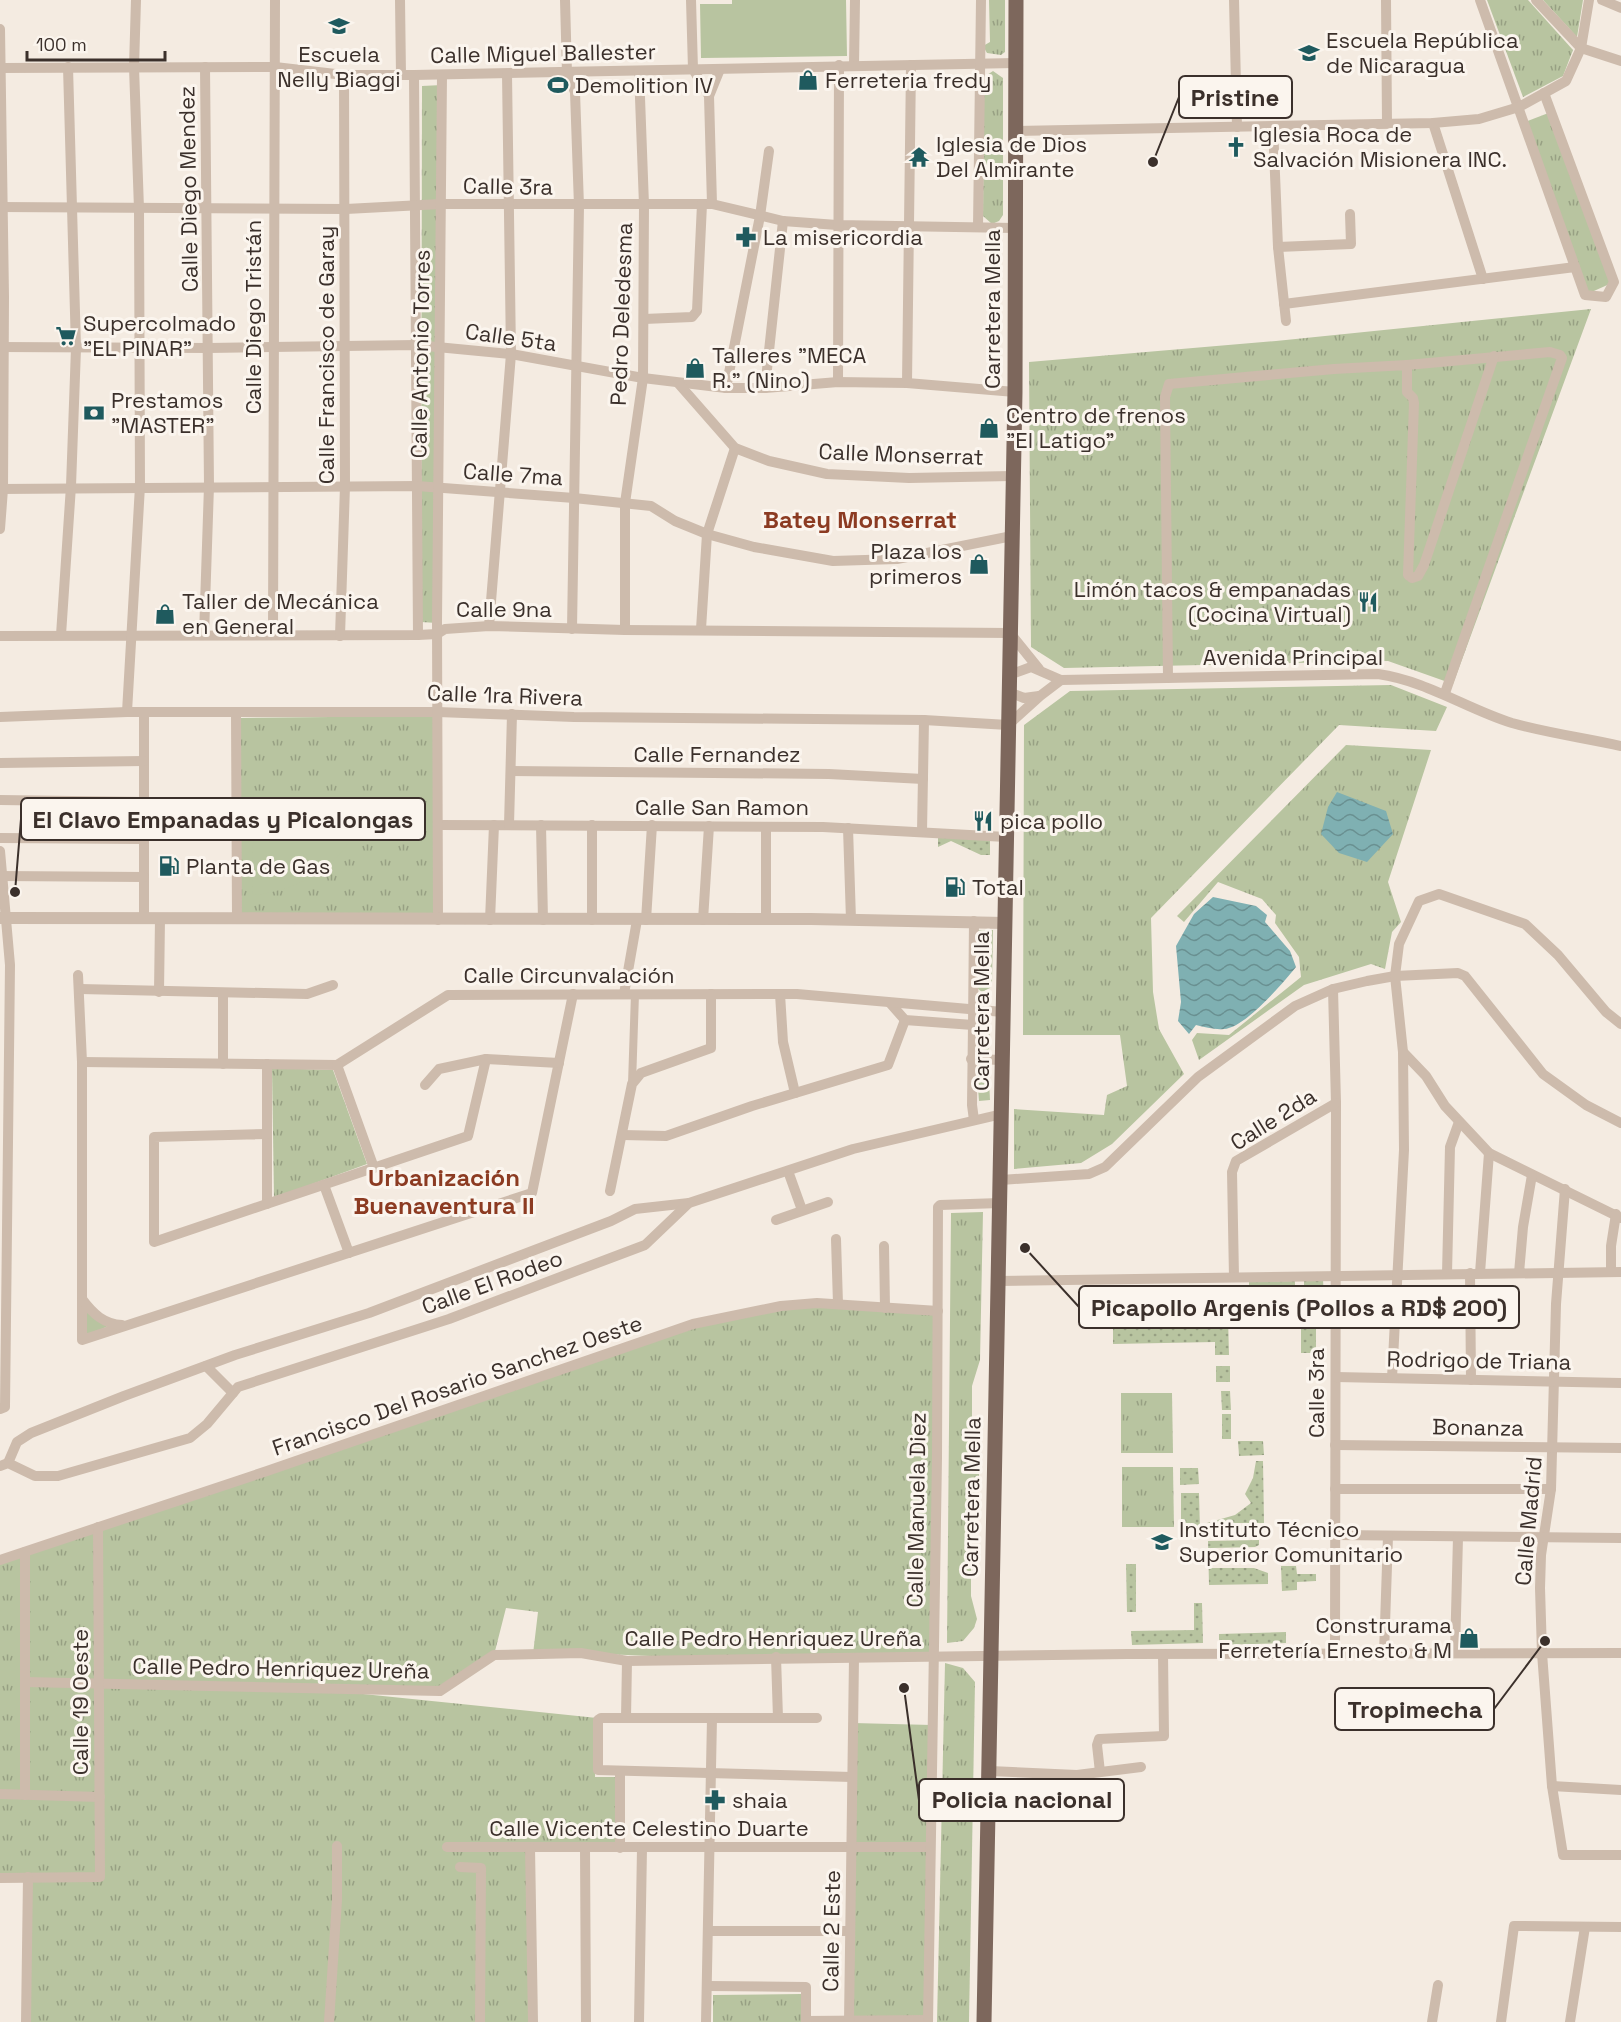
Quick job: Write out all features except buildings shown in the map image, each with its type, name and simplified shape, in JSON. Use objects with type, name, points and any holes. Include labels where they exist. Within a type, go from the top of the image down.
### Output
[{"type":"main road","name":"Carretera Mella","points":[[984,2022],[1015,392],[1016,0]]},
{"type":"street","points":[[127,712],[140,486],[140,209],[134,67],[136,0]]},
{"type":"street","name":"Calle Diego Tristán","points":[[273,634],[275,0]]},
{"type":"street","points":[[400,0],[401,75]]},
{"type":"street","points":[[565,0],[567,73],[575,92],[579,206],[572,629]]},
{"type":"street","points":[[692,0],[693,69],[710,96]]},
{"type":"street","points":[[854,65],[855,0]]},
{"type":"street","points":[[978,228],[981,0]]},
{"type":"street","points":[[1234,0],[1236,127]]},
{"type":"street","points":[[1386,0],[1387,123]]},
{"type":"street","points":[[1480,0],[1520,107],[1585,295],[1606,297],[1618,281],[1544,93]]},
{"type":"street","points":[[1536,0],[1581,48],[1621,61]]},
{"type":"street","points":[[1015,131],[1434,123],[1479,119],[1520,107],[1566,81],[1581,48],[1589,0]]},
{"type":"street","points":[[1602,0],[1621,8]]},
{"type":"street","points":[[0,29],[2,207],[0,529]]},
{"type":"street","name":"Calle Miguel Ballester","points":[[1,68],[275,68],[344,75],[442,75],[1015,63]]},
{"type":"street","points":[[838,382],[839,65]]},
{"type":"street","points":[[907,383],[907,228],[911,65]]},
{"type":"street","name":"Calle Diego Mendez","points":[[204,635],[209,486],[205,67]]},
{"type":"street","points":[[61,635],[71,486],[76,348],[68,68]]},
{"type":"street","points":[[644,319],[692,317],[697,311],[707,204],[710,96],[720,69]]},
{"type":"street","name":"Pedro Deledesma","points":[[625,630],[625,503],[643,378],[644,205],[639,71]]},
{"type":"street","points":[[489,626],[501,494],[510,354],[507,74]]},
{"type":"street","name":"Calle Francisco de Garay","points":[[340,636],[345,486],[344,75]]},
{"type":"street","points":[[414,75],[413,208],[418,635]]},
{"type":"street","name":"Calle Antonio Torres","points":[[438,920],[437,634],[442,75]]},
{"type":"street","points":[[1434,123],[1483,279]]},
{"type":"street","points":[[1273,126],[1278,247],[1286,321]]},
{"type":"street","points":[[726,388],[760,216],[769,151]]},
{"type":"street","name":"Calle 3ra","points":[[2,207],[346,209],[413,208],[441,204],[579,206],[707,204],[783,221],[907,228],[1014,228]]},
{"type":"street","points":[[1278,247],[1351,244],[1350,214]]},
{"type":"street","points":[[765,388],[783,221]]},
{"type":"street","points":[[1284,304],[1575,267]]},
{"type":"street","name":"Calle 5ta","points":[[2,347],[439,346],[510,354],[643,378],[726,388],[765,388],[838,382],[907,383],[1015,392]]},
{"type":"street","points":[[1168,678],[1165,398],[1169,384],[1494,356],[1550,352],[1560,355],[1562,358],[1444,693]]},
{"type":"street","points":[[1407,365],[1407,392],[1413,398],[1414,403],[1411,525],[1407,559],[1408,575],[1412,578],[1418,576],[1424,565],[1494,356]]},
{"type":"street","name":"Calle Monserrat","points":[[678,383],[735,448],[768,461],[827,474],[909,478],[1012,476]]},
{"type":"street","points":[[701,628],[707,534],[735,448]]},
{"type":"street","name":"Calle 7ma","points":[[2,489],[71,486],[417,486],[574,498],[651,506],[675,521],[707,534],[754,547],[833,561],[897,559],[1012,536]]},
{"type":"street","name":"Calle 9na","points":[[0,636],[418,635],[437,634],[445,629],[489,626],[625,630],[701,628],[1010,633]]},
{"type":"street","points":[[1010,633],[1039,669]]},
{"type":"street","points":[[1008,725],[1061,680],[1030,667],[1009,675]]},
{"type":"street","name":"Avenida Principal","points":[[1061,680],[1378,674],[1398,676],[1444,693],[1512,723],[1621,746]]},
{"type":"street","points":[[1009,692],[1024,698],[1040,696]]},
{"type":"street","name":"Calle 1ra Rivera","points":[[0,717],[127,712],[438,712],[924,720],[1008,725]]},
{"type":"street","points":[[144,712],[144,918]]},
{"type":"street","points":[[236,713],[237,919]]},
{"type":"street","points":[[509,825],[512,714]]},
{"type":"street","points":[[922,832],[924,720]]},
{"type":"street","points":[[0,763],[144,760]]},
{"type":"street","name":"Calle Fernandez","points":[[511,771],[829,774],[923,779]]},
{"type":"street","points":[[0,800],[144,802]]},
{"type":"street","name":"Calle San Ramon","points":[[438,825],[766,826],[1006,837]]},
{"type":"street","points":[[490,920],[494,825]]},
{"type":"street","points":[[541,825],[543,920]]},
{"type":"street","points":[[592,825],[592,920]]},
{"type":"street","points":[[610,1191],[632,1084],[630,994],[652,825]]},
{"type":"street","points":[[703,920],[709,826]]},
{"type":"street","points":[[766,826],[766,920]]},
{"type":"street","points":[[848,828],[851,920]]},
{"type":"street","points":[[0,838],[144,840]]},
{"type":"street","points":[[0,850],[5,987],[3,1408]]},
{"type":"street","points":[[1,876],[144,877]]},
{"type":"street","points":[[1392,1378],[1404,1149],[1403,1052],[1395,976],[1399,944],[1419,901],[1439,894],[1525,924],[1558,955],[1606,1012],[1621,1023]]},
{"type":"street","points":[[4,918],[851,920],[1004,923]]},
{"type":"street","points":[[159,918],[159,992]]},
{"type":"street","points":[[974,921],[974,1009],[971,1059],[974,1120]]},
{"type":"street","points":[[1001,1180],[1089,1174],[1105,1167],[1198,1077],[1295,1006],[1333,989],[1395,976],[1458,973],[1466,976],[1543,1074],[1586,1105],[1621,1122]]},
{"type":"street","points":[[78,975],[82,1062],[82,1340],[532,1193],[573,994]]},
{"type":"street","points":[[80,989],[307,994],[333,985]]},
{"type":"street","name":"Calle 3ra","points":[[1333,989],[1336,1103],[1335,1654]]},
{"type":"street","points":[[224,993],[224,1064]]},
{"type":"street","points":[[632,1084],[640,1073],[711,1048],[711,994]]},
{"type":"street","points":[[780,994],[783,1042],[795,1093]]},
{"type":"street","name":"Calle Circunvalación","points":[[337,1065],[443,996],[780,994],[1003,1012]]},
{"type":"street","points":[[890,1003],[905,1020],[973,1025]]},
{"type":"street","points":[[623,1135],[666,1136],[888,1065],[905,1020]]},
{"type":"street","points":[[997,1281],[1336,1274],[1616,1272],[1611,1246],[1618,1216],[1489,1153],[1445,1106],[1426,1076],[1403,1052]]},
{"type":"street","points":[[425,1085],[439,1069],[486,1059],[559,1063]]},
{"type":"street","points":[[267,1134],[154,1137],[154,1242],[468,1136],[486,1059]]},
{"type":"street","points":[[971,1059],[1003,1060]]},
{"type":"street","points":[[82,1062],[337,1065],[374,1168]]},
{"type":"street","points":[[267,1064],[267,1204]]},
{"type":"street","name":"Calle 2da","points":[[1234,1277],[1232,1172],[1236,1161],[1336,1103]]},
{"type":"street","name":"Calle El Rodeo","points":[[4,1465],[35,1476],[58,1476],[190,1438],[207,1424],[238,1387],[449,1319],[645,1245],[689,1203],[853,1149],[1002,1114]]},
{"type":"street","points":[[1447,1274],[1450,1147],[1460,1122]]},
{"type":"street","points":[[1471,1380],[1475,1273],[1489,1153]]},
{"type":"street","points":[[788,1171],[802,1210]]},
{"type":"street","points":[[1519,1273],[1522,1227],[1532,1175]]},
{"type":"street","points":[[324,1185],[349,1253]]},
{"type":"street","name":"Calle Madrid","points":[[1565,1189],[1556,1304],[1554,1448],[1546,1538],[1541,1555],[1542,1653],[1552,1786],[1563,1855],[1621,1855]]},
{"type":"street","points":[[776,1220],[828,1202]]},
{"type":"street","points":[[4,1465],[16,1442],[31,1433],[206,1366],[369,1313],[611,1221],[635,1209],[689,1203]]},
{"type":"street","name":"Calle Manuela Diez","points":[[928,2021],[938,1206],[1000,1203]]},
{"type":"street","points":[[836,1239],[838,1304]]},
{"type":"street","points":[[884,1246],[885,1308]]},
{"type":"street","points":[[82,1299],[91,1311],[109,1324],[128,1326]]},
{"type":"street","name":"Francisco Del Rosario Sanchez Oeste","points":[[0,1560],[267,1472],[693,1324],[781,1306],[838,1304],[938,1311]]},
{"type":"street","points":[[206,1366],[233,1394]]},
{"type":"street","name":"Rodrigo de Triana","points":[[1336,1377],[1621,1383]]},
{"type":"street","name":"Bonanza","points":[[1335,1445],[1621,1448]]},
{"type":"street","points":[[1335,1489],[1551,1489]]},
{"type":"street","name":"Calle 19 Oeste","points":[[28,1877],[100,1877],[98,1527]]},
{"type":"street","points":[[1335,1535],[1621,1538]]},
{"type":"street","points":[[1384,1654],[1388,1536]]},
{"type":"street","points":[[1455,1653],[1458,1537]]},
{"type":"street","points":[[25,1552],[25,1795]]},
{"type":"street","name":"Calle Pedro Henriquez Ureña","points":[[25,1682],[440,1691],[494,1655],[581,1653],[627,1661],[776,1657],[1621,1653]]},
{"type":"street","points":[[1100,1772],[1097,1745],[1099,1739],[1164,1736],[1163,1654]]},
{"type":"street","points":[[776,1657],[778,1718]]},
{"type":"street","points":[[851,1848],[854,1658]]},
{"type":"street","points":[[626,1718],[627,1661]]},
{"type":"street","points":[[706,2022],[712,1718]]},
{"type":"street","points":[[817,1718],[599,1719],[598,1771],[852,1777]]},
{"type":"street","points":[[990,1771],[1063,1775],[1141,1767]]},
{"type":"street","points":[[620,1772],[620,1848]]},
{"type":"street","points":[[1552,1786],[1621,1790]]},
{"type":"street","points":[[0,1794],[100,1797]]},
{"type":"street","points":[[328,2022],[337,1900],[337,1846]]},
{"type":"street","name":"Calle Vicente Celestino Duarte","points":[[447,1847],[851,1848]]},
{"type":"street","name":"Calle 2 Este","points":[[849,2021],[851,1848],[930,1847]]},
{"type":"street","points":[[530,1848],[533,2022]]},
{"type":"street","points":[[585,1848],[586,2022]]},
{"type":"street","points":[[639,2022],[642,1848]]},
{"type":"street","points":[[460,1867],[481,1868],[480,2022]]},
{"type":"street","points":[[0,1878],[28,1877],[26,2022]]},
{"type":"street","points":[[1502,2022],[1514,1926],[1621,1927]]},
{"type":"street","points":[[1570,2022],[1585,1927]]},
{"type":"street","points":[[708,1931],[850,1931]]},
{"type":"street","points":[[1432,2022],[1438,1985]]},
{"type":"street","points":[[708,1986],[806,1987],[806,2021],[928,2021]]},
{"type":"green space","points":[[732,0],[846,0],[847,56],[701,58],[700,4],[732,4]]},
{"type":"green space","points":[[989,0],[1005,0],[1005,52],[1001,55],[987,53],[983,46],[990,42]]},
{"type":"green space","points":[[1487,0],[1528,0],[1573,50],[1563,76],[1523,97]]},
{"type":"green space","points":[[1543,0],[1583,0],[1577,37]]},
{"type":"green space","points":[[993,71],[1003,78],[1003,215],[999,221],[992,224],[983,216],[984,77]]},
{"type":"green space","points":[[442,85],[437,623],[421,622],[422,86]]},
{"type":"green space","points":[[1551,112],[1614,282],[1585,295],[1525,122]]},
{"type":"green space","points":[[1591,309],[1453,684],[1388,661],[1064,668],[1031,647],[1029,362],[1276,341]]},
{"type":"green space","points":[[1391,685],[1447,707],[1436,731],[1339,725],[1151,918],[1153,992],[1159,1029],[1184,1074],[1112,1144],[1081,1163],[1014,1169],[1014,1109],[1104,1115],[1107,1095],[1127,1086],[1120,1035],[1023,1035],[1024,725],[1070,691]]},
{"type":"green space","points":[[433,716],[433,916],[241,915],[241,718]]},
{"type":"green space","points":[[1346,745],[1431,750],[1388,882],[1401,922],[1392,932],[1385,969],[1371,964],[1304,985],[1199,1060],[1192,1040],[1197,1033],[1229,1035],[1301,977],[1299,957],[1275,923],[1276,915],[1262,899],[1218,882],[1184,922],[1177,916]]},
{"type":"green space","points":[[364,791],[358,823],[351,839],[329,864],[300,883],[285,889],[252,895],[254,793]]},
{"type":"green space","points":[[938,837],[990,838],[990,855],[981,855],[951,841],[938,847]]},
{"type":"green space","points":[[977,930],[993,930],[992,983],[990,988],[982,992],[977,988]]},
{"type":"green space","points":[[977,1012],[991,1014],[988,1057],[976,1057]]},
{"type":"green space","points":[[976,1062],[988,1062],[990,1100],[979,1101]]},
{"type":"green space","points":[[272,1068],[333,1070],[367,1164],[274,1198]]},
{"type":"green space","points":[[983,1212],[980,1360],[972,1386],[972,1447],[979,1471],[978,1513],[971,1541],[971,1596],[977,1619],[974,1628],[963,1641],[947,1643],[951,1213]]},
{"type":"green space","points":[[1323,1280],[1324,1298],[1304,1298],[1304,1281]]},
{"type":"green space","points":[[1295,1281],[1295,1291],[1249,1292],[1249,1282]]},
{"type":"green space","points":[[85,1306],[108,1326],[86,1337]]},
{"type":"green space","points":[[781,1306],[938,1311],[934,1657],[696,1658],[581,1653],[533,1654],[538,1612],[506,1608],[494,1655],[440,1691],[324,1690],[597,1718],[595,1777],[623,1777],[620,1848],[530,1848],[533,2022],[26,2022],[28,1878],[0,1878],[0,1560],[693,1324]]},
{"type":"green space","points":[[1301,1312],[1316,1312],[1316,1353],[1301,1353]]},
{"type":"green space","points":[[1228,1317],[1229,1355],[1215,1355],[1215,1342],[1113,1344],[1113,1319]]},
{"type":"green space","points":[[1216,1366],[1230,1366],[1230,1382],[1216,1382]]},
{"type":"green space","points":[[1221,1391],[1230,1391],[1231,1410],[1222,1410]]},
{"type":"green space","points":[[1121,1393],[1172,1393],[1173,1453],[1121,1453]]},
{"type":"green space","points":[[1222,1414],[1231,1414],[1231,1439],[1222,1439]]},
{"type":"green space","points":[[1238,1441],[1263,1441],[1264,1455],[1239,1456]]},
{"type":"green space","points":[[1256,1461],[1263,1461],[1264,1523],[1207,1523],[1235,1515],[1251,1503],[1245,1494],[1253,1478]]},
{"type":"green space","points":[[1122,1467],[1173,1467],[1174,1527],[1122,1527]]},
{"type":"green space","points":[[1180,1468],[1198,1468],[1199,1484],[1180,1485]]},
{"type":"green space","points":[[1181,1493],[1199,1493],[1200,1530],[1181,1530]]},
{"type":"green space","points":[[1259,1540],[1259,1545],[1255,1547],[1211,1548],[1211,1568],[1254,1568],[1268,1573],[1268,1584],[1209,1585],[1208,1541]]},
{"type":"green space","points":[[1126,1564],[1136,1564],[1136,1612],[1127,1612]]},
{"type":"green space","points":[[1281,1566],[1296,1566],[1297,1574],[1316,1574],[1316,1581],[1297,1582],[1297,1590],[1282,1591]]},
{"type":"green space","points":[[1194,1603],[1202,1603],[1203,1643],[1132,1645],[1131,1631],[1194,1630]]},
{"type":"green space","points":[[1286,1632],[1286,1643],[1219,1645],[1219,1634]]},
{"type":"green space","points":[[945,1663],[963,1668],[975,1682],[969,2022],[937,2022]]},
{"type":"green space","points":[[853,1723],[932,1725],[929,2022],[850,2022]]},
{"type":"green space","points":[[801,1994],[801,2022],[713,2022],[713,1995]]},
{"type":"water","points":[[1337,792],[1386,811],[1393,834],[1367,862],[1339,853],[1321,834],[1328,807]]},
{"type":"water","points":[[1213,897],[1256,906],[1267,915],[1265,922],[1290,951],[1296,967],[1263,1004],[1233,1027],[1214,1029],[1196,1025],[1189,1034],[1178,1021],[1181,1002],[1176,946],[1194,914]]},
{"type":"place","name":"Escuela Nelly Biaggi","points":[[339,26]]},
{"type":"place","name":"Escuela República de Nicaragua","points":[[1309,53]]},
{"type":"place","name":"Ferreteria fredy","points":[[808,80]]},
{"type":"place","name":"Demolition IV","points":[[558,85]]},
{"type":"place","name":"Iglesia Roca de Salvación Misionera INC.","points":[[1236,147]]},
{"type":"place","name":"Iglesia de Dios Del Almirante","points":[[919,157]]},
{"type":"place","name":"Pristine","points":[[1153,162]]},
{"type":"place","name":"La misericordia","points":[[746,237]]},
{"type":"place","name":"Supercolmado \"EL PINAR\"","points":[[66,336]]},
{"type":"place","name":"Talleres \"MECA R.\" (Nino)","points":[[695,368]]},
{"type":"place","name":"Prestamos \"MASTER\"","points":[[94,413]]},
{"type":"place","name":"Centro de frenos \"El Latigo\"","points":[[989,428]]},
{"type":"place","name":"Plaza los primeros","points":[[979,564]]},
{"type":"place","name":"Limón tacos & empanadas (Cocina Virtual)","points":[[1368,602]]},
{"type":"place","name":"Taller de Mecánica en General","points":[[165,614]]},
{"type":"place","name":"pica pollo","points":[[983,821]]},
{"type":"place","name":"Planta de Gas","points":[[169,866]]},
{"type":"place","name":"Total","points":[[955,887]]},
{"type":"place","name":"El Clavo Empanadas y Picalongas","points":[[15,892]]},
{"type":"place","name":"Picapollo Argenis (Pollos a RD$ 200)","points":[[1025,1248]]},
{"type":"place","name":"Instituto Técnico Superior Comunitario","points":[[1162,1542]]},
{"type":"place","name":"Construrama Ferretería Ernesto & M","points":[[1469,1638]]},
{"type":"place","name":"Tropimecha","points":[[1545,1641]]},
{"type":"place","name":"Policia nacional","points":[[904,1688]]},
{"type":"place","name":"shaia","points":[[715,1800]]},
{"type":"district","name":"Batey Monserrat","points":[[860,520]]},
{"type":"district","name":"Urbanización Buenaventura II","points":[[444,1192]]}]
